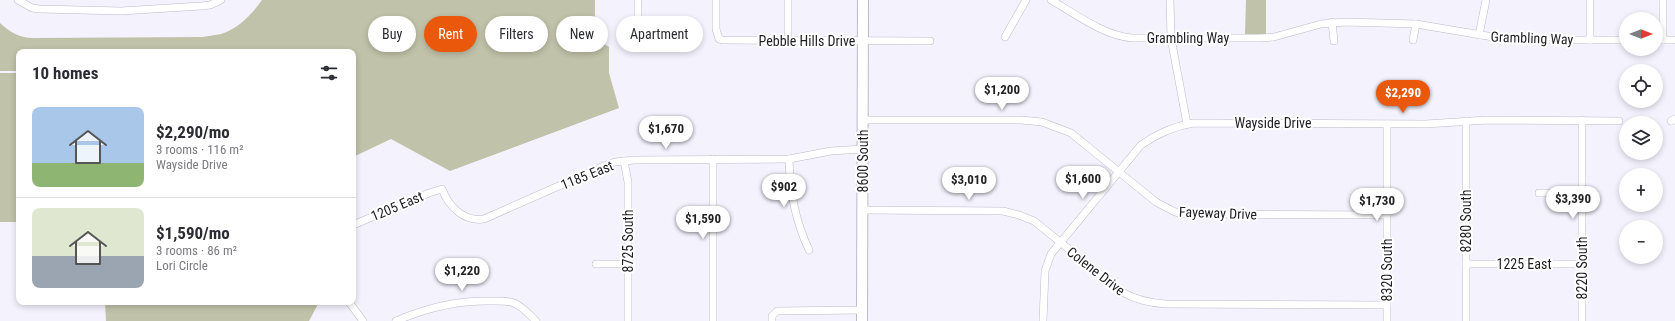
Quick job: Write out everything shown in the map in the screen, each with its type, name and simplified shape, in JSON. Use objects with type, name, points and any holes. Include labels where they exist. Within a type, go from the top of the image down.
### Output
[{"type":"main road","name":"8600 South","points":[[862,321],[863,0]]},
{"type":"street","points":[[18,0],[32,8],[40,9],[121,11],[201,6],[210,5],[221,0]]},
{"type":"street","points":[[638,0],[638,16]]},
{"type":"street","name":"Pebble Hills Drive","points":[[716,0],[716,29],[719,39],[726,41],[930,41]]},
{"type":"street","points":[[788,0],[788,41]]},
{"type":"street","points":[[1005,37],[1026,0]]},
{"type":"street","name":"Grambling Way","points":[[1051,0],[1104,30],[1118,36],[1132,38],[1274,37],[1332,22],[1388,22],[1416,24],[1511,40],[1619,40]]},
{"type":"street","points":[[1170,0],[1171,38],[1187,124]]},
{"type":"street","points":[[1479,35],[1486,0]]},
{"type":"street","points":[[1590,0],[1590,40]]},
{"type":"street","points":[[1662,12],[1663,0]]},
{"type":"street","points":[[1332,22],[1334,41]]},
{"type":"street","points":[[1413,40],[1416,24]]},
{"type":"street","points":[[1663,40],[1675,40]]},
{"type":"street","name":"Fayeway Drive","points":[[863,120],[1021,120],[1042,122],[1071,133],[1156,202],[1181,214],[1387,215]]},
{"type":"street","name":"8220 South","points":[[1582,120],[1582,321]]},
{"type":"street","name":"Wayside Drive","points":[[1043,321],[1045,271],[1051,254],[1141,145],[1153,137],[1175,127],[1187,124],[1438,124],[1466,121],[1619,121]]},
{"type":"street","name":"8280 South","points":[[1466,121],[1466,321]]},
{"type":"street","name":"8320 South","points":[[1387,124],[1387,321]]},
{"type":"street","name":"1185 East","points":[[442,188],[451,205],[463,216],[470,219],[484,219],[604,166],[624,161],[790,159],[831,151],[863,149]]},
{"type":"street","points":[[712,159],[713,321]]},
{"type":"street","points":[[790,159],[794,206],[798,222],[809,250]]},
{"type":"street","name":"8725 South","points":[[624,161],[628,182],[628,321]]},
{"type":"street","name":"1205 East","points":[[356,224],[442,188]]},
{"type":"street","points":[[1539,193],[1582,193]]},
{"type":"street","name":"Colene Drive","points":[[863,210],[1002,211],[1019,215],[1034,221],[1122,292],[1148,303],[1387,305]]},
{"type":"street","points":[[596,264],[628,264]]},
{"type":"street","name":"1225 East","points":[[1466,264],[1582,264]]},
{"type":"street","points":[[396,321],[435,306],[474,301],[507,301],[514,303],[526,311],[536,321]]},
{"type":"street","points":[[352,305],[363,321]]},
{"type":"street","points":[[772,321],[772,316],[777,311],[862,310]]},
{"type":"green space","points":[[262,0],[595,0],[595,16],[556,16],[556,52],[608,52],[609,47],[609,73],[619,108],[450,171],[391,139],[356,156],[356,49],[16,49],[16,71],[0,71],[0,23],[14,34],[31,38],[203,37],[227,32],[250,15]]},
{"type":"green space","points":[[1246,0],[1266,0],[1266,34],[1245,34]]},
{"type":"green space","points":[[0,73],[16,73],[16,222],[0,222]]},
{"type":"green space","points":[[105,305],[317,305],[309,321],[106,321]]}]
